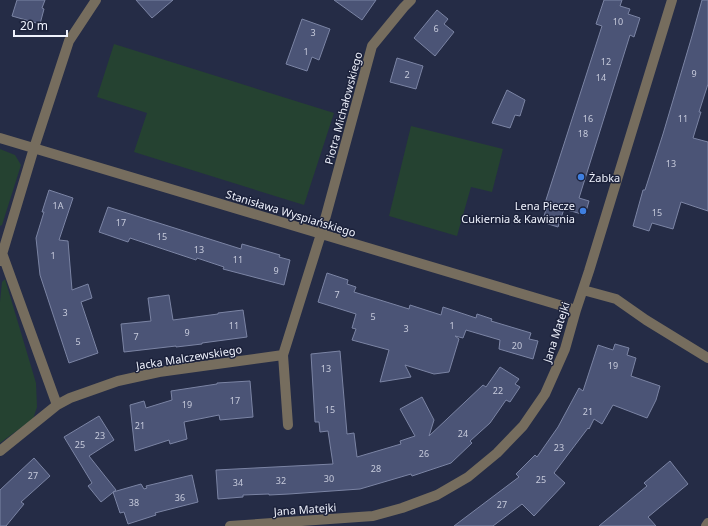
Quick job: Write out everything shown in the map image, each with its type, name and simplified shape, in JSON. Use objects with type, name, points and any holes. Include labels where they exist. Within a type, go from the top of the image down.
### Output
[{"type":"street","points":[[57,405],[1,257],[34,148],[69,41],[96,0]]},
{"type":"street","name":"Piotra Michałowskiego","points":[[321,234],[372,46],[411,0]]},
{"type":"street","name":"Jana Matejki","points":[[230,526],[373,516],[402,508],[437,495],[468,477],[497,453],[523,426],[545,394],[566,349],[576,310],[672,0]]},
{"type":"street","name":"Stanisława Wyspiańskiego","points":[[0,138],[576,310]]},
{"type":"street","points":[[288,425],[283,356],[321,234]]},
{"type":"street","points":[[583,290],[616,299],[646,320],[708,358]]},
{"type":"street","name":"Jacka Malczewskiego","points":[[0,451],[57,405],[70,398],[118,381],[159,372],[283,356]]},
{"type":"green space","points":[[114,44],[334,113],[304,205],[134,152],[147,113],[97,97]]},
{"type":"green space","points":[[411,126],[503,149],[492,192],[471,187],[457,236],[389,216]]},
{"type":"green space","points":[[0,149],[15,155],[21,165],[2,225],[0,226]]},
{"type":"green space","points":[[5,279],[36,383],[37,407],[33,419],[0,443],[0,302],[2,282]]},
{"type":"building","points":[[17,0],[45,0],[42,8],[44,9],[40,24],[12,16]]},
{"type":"building","points":[[136,0],[173,0],[152,18]]},
{"type":"building","points":[[334,0],[376,0],[362,20]]},
{"type":"building","points":[[604,0],[622,0],[620,6],[630,9],[628,14],[640,18],[634,37],[630,35],[579,198],[589,201],[585,215],[564,209],[558,227],[542,222],[548,204],[545,203],[602,26],[596,24]]},
{"type":"building","points":[[702,0],[708,0],[708,84],[693,138],[708,142],[708,211],[681,202],[673,229],[652,223],[649,231],[633,226],[643,190],[645,190],[663,134]]},
{"type":"building","points":[[437,10],[448,19],[444,24],[454,32],[435,56],[414,38]]},
{"type":"building","points":[[302,19],[330,29],[319,60],[312,57],[307,71],[286,64]]},
{"type":"building","points":[[397,58],[423,66],[416,89],[390,82]]},
{"type":"building","points":[[507,90],[525,100],[520,116],[515,115],[510,128],[492,123]]},
{"type":"building","points":[[49,190],[73,198],[59,240],[68,241],[72,290],[88,284],[92,298],[81,302],[98,353],[69,363],[40,275],[36,238]]},
{"type":"building","points":[[108,207],[241,249],[242,244],[280,255],[279,257],[290,260],[284,285],[223,269],[224,267],[197,258],[196,260],[130,238],[128,242],[99,232]]},
{"type":"building","points":[[327,273],[348,280],[347,284],[356,287],[354,292],[409,309],[410,305],[441,315],[443,307],[476,318],[477,314],[492,319],[491,321],[531,333],[529,339],[538,341],[533,359],[499,349],[500,340],[466,330],[463,338],[455,336],[459,339],[449,372],[434,374],[405,365],[411,377],[380,382],[389,350],[352,340],[356,329],[352,328],[356,314],[318,302]]},
{"type":"building","points":[[169,295],[173,320],[243,310],[247,337],[202,344],[124,352],[121,324],[151,321],[148,298]]},
{"type":"building","points":[[615,344],[629,348],[627,355],[636,358],[631,376],[660,386],[656,400],[647,418],[613,405],[602,424],[594,419],[589,429],[588,428],[554,473],[565,483],[534,516],[522,504],[493,526],[454,526],[519,477],[516,474],[535,455],[537,457],[558,427],[579,388],[583,391],[598,345],[613,350]]},
{"type":"building","points":[[340,351],[347,434],[354,433],[357,457],[401,444],[400,441],[415,436],[400,409],[422,397],[434,420],[429,436],[483,385],[486,387],[500,367],[519,379],[515,384],[520,387],[510,402],[506,400],[490,423],[470,441],[472,443],[451,463],[412,476],[411,474],[360,489],[289,494],[243,495],[243,497],[218,499],[216,470],[333,464],[328,431],[320,432],[319,422],[315,422],[311,354]]},
{"type":"building","points":[[250,381],[253,417],[220,420],[219,415],[184,422],[187,439],[170,444],[169,440],[135,451],[130,405],[144,401],[146,408],[172,400],[171,391],[217,383]]},
{"type":"building","points":[[99,416],[114,440],[89,456],[116,490],[101,502],[88,486],[92,483],[64,437]]},
{"type":"building","points":[[34,458],[50,476],[21,502],[24,504],[6,526],[0,526],[0,490]]},
{"type":"building","points":[[670,461],[688,484],[648,517],[656,526],[599,526],[647,486],[644,483]]},
{"type":"building","points":[[192,475],[198,502],[155,513],[156,515],[128,524],[124,512],[120,513],[113,492],[141,484],[144,489],[147,488],[146,486]]},
{"type":"place","name":"Żabka","points":[[581,177]]},
{"type":"place","name":"Lena Piecze Cukiernia & Kawiarnia","points":[[583,211]]}]
